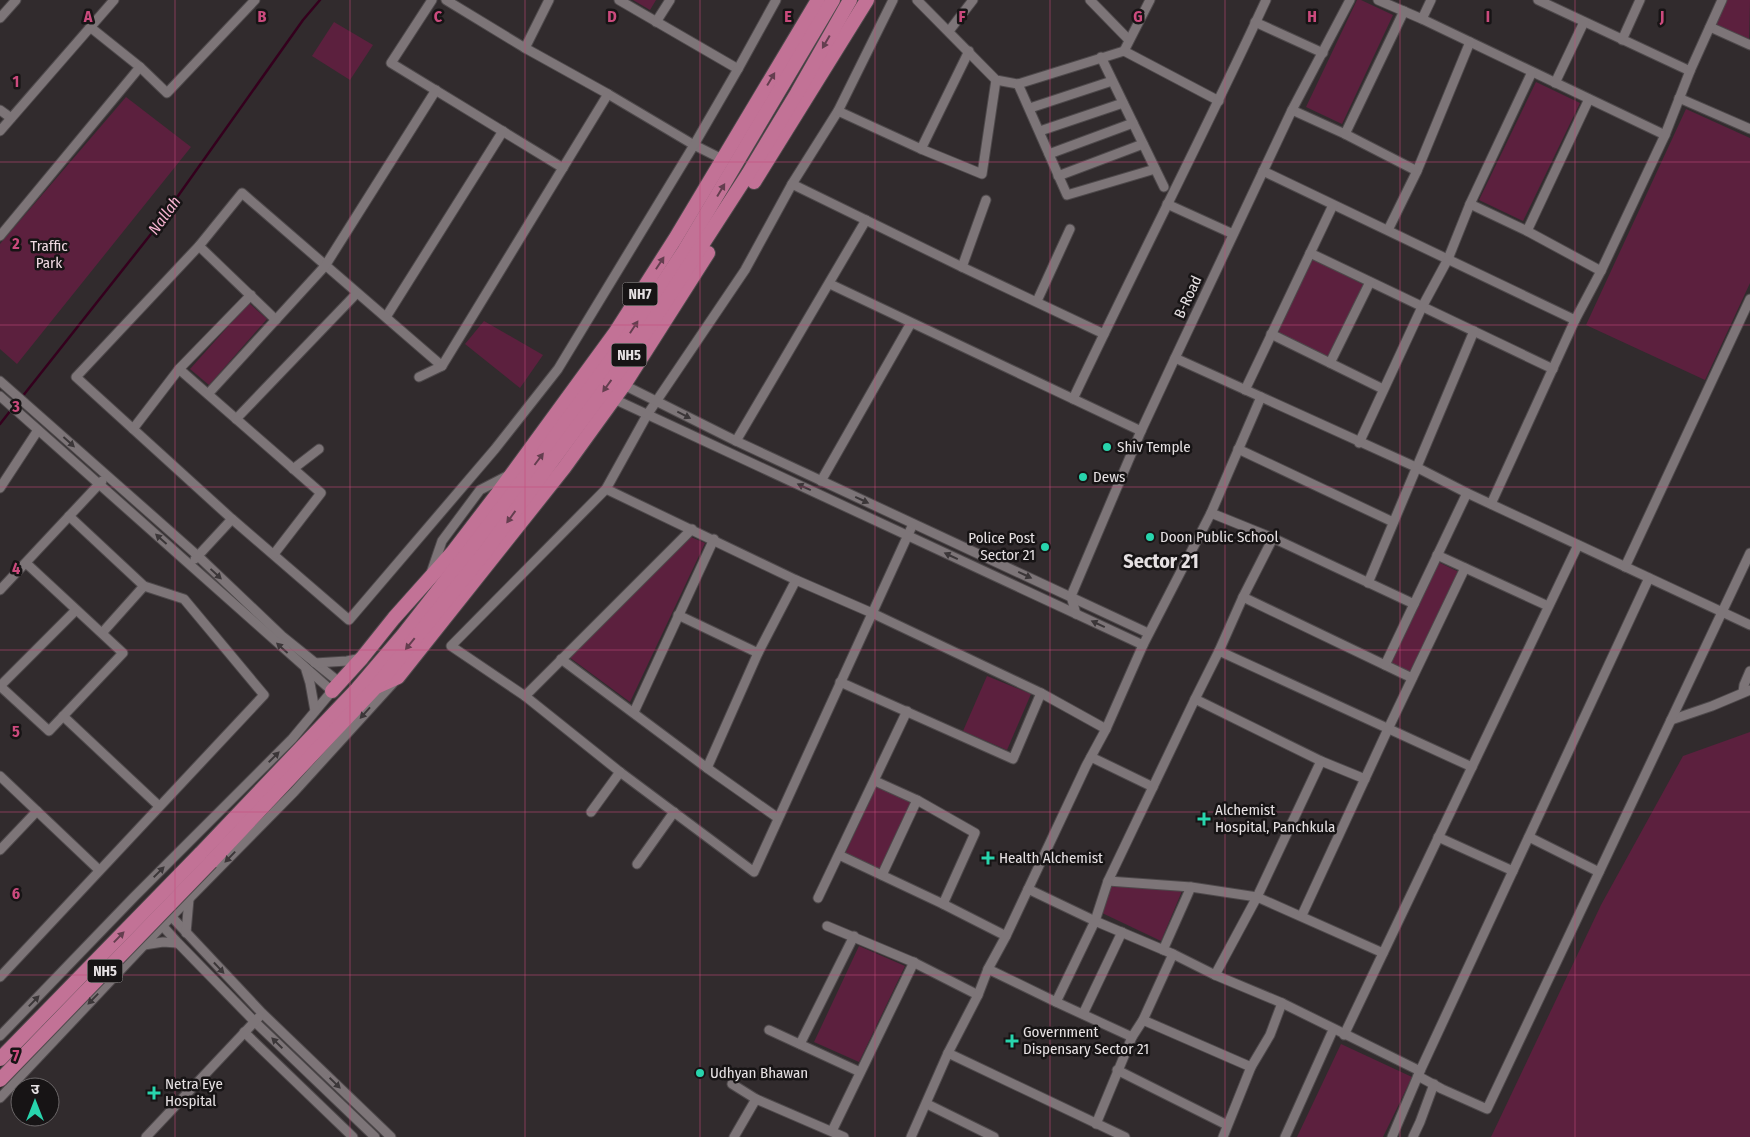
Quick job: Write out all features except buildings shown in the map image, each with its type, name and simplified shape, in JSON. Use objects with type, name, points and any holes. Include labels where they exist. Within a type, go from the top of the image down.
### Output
[{"type":"highway","name":"NH7","points":[[513,480],[615,333],[675,239],[722,159],[759,111],[818,0]]},
{"type":"highway","name":"NH5","points":[[0,1080],[205,858],[403,635],[437,576],[622,345],[684,251],[759,111],[833,0]]},
{"type":"highway","name":"NH5","points":[[0,1059],[205,858],[248,830],[375,688],[486,552],[636,347],[748,174],[784,124],[850,0]]},
{"type":"highway","name":"NH7","points":[[375,688],[398,677],[564,468],[614,399],[784,124],[867,0]]},
{"type":"highway","points":[[335,686],[362,658],[394,618],[437,576]]},
{"type":"street","points":[[0,18],[16,0]]},
{"type":"street","points":[[0,131],[114,0]]},
{"type":"street","points":[[90,27],[140,67],[167,93],[255,0]]},
{"type":"street","points":[[432,0],[391,63],[563,168]]},
{"type":"street","points":[[446,0],[525,48],[694,145],[722,159]]},
{"type":"street","points":[[525,48],[549,0]]},
{"type":"street","points":[[619,0],[738,69]]},
{"type":"street","points":[[656,22],[670,0]]},
{"type":"street","points":[[442,366],[242,193],[199,246],[76,377],[232,519],[349,620],[495,449],[558,369],[694,145],[776,0]]},
{"type":"street","points":[[893,0],[838,111],[792,184],[745,270],[656,401],[606,489],[451,646],[525,696],[620,772],[754,872],[913,524]]},
{"type":"street","points":[[917,0],[996,80],[1018,84],[1124,51],[1219,101]]},
{"type":"street","points":[[949,31],[973,0]]},
{"type":"street","points":[[1090,0],[1129,40]]},
{"type":"street","points":[[1124,51],[1150,0]]},
{"type":"street","points":[[1073,399],[1219,101],[1266,0]]},
{"type":"street","name":"B-Road","points":[[1071,596],[1141,431],[1233,234],[1292,110],[1350,0]]},
{"type":"street","points":[[1378,0],[1422,19],[1665,136]]},
{"type":"street","points":[[1422,19],[1431,0]]},
{"type":"street","points":[[1538,0],[1555,4],[1584,22],[1690,70]]},
{"type":"street","points":[[1622,40],[1640,0]]},
{"type":"street","points":[[1491,504],[1575,320],[1601,271],[1665,136],[1690,70],[1722,0]]},
{"type":"street","points":[[1345,134],[1404,11]]},
{"type":"street","points":[[1256,22],[1323,53]]},
{"type":"street","points":[[1555,83],[1584,22]]},
{"type":"street","points":[[1710,27],[1750,45]]},
{"type":"street","points":[[1388,230],[1417,171],[1470,42]]},
{"type":"street","points":[[921,149],[969,51]]},
{"type":"street","points":[[1101,58],[1164,187]]},
{"type":"street","points":[[0,236],[140,67]]},
{"type":"street","points":[[1358,442],[1422,306],[1448,259],[1470,204],[1532,72]]},
{"type":"street","points":[[838,111],[921,149],[982,174],[996,80]]},
{"type":"street","points":[[1030,108],[1112,81]]},
{"type":"street","points":[[1018,84],[1040,130],[1067,195],[1155,169]]},
{"type":"street","points":[[208,394],[325,266],[436,90]]},
{"type":"street","points":[[419,378],[442,366],[608,94]]},
{"type":"street","points":[[1679,98],[1750,129]]},
{"type":"street","points":[[1526,231],[1589,99]]},
{"type":"street","points":[[1040,130],[1123,103]]},
{"type":"street","points":[[0,110],[11,118]]},
{"type":"street","points":[[1292,110],[1345,134],[1417,171]]},
{"type":"street","points":[[1049,154],[1133,123]]},
{"type":"street","points":[[386,317],[503,131]]},
{"type":"street","points":[[1058,176],[1143,144]]},
{"type":"street","points":[[1263,171],[1575,320]]},
{"type":"street","points":[[792,184],[1104,334]]},
{"type":"street","points":[[962,267],[986,200]]},
{"type":"street","points":[[1167,204],[1233,234]]},
{"type":"street","points":[[1470,204],[1601,271]]},
{"type":"street","points":[[1245,390],[1333,205]]},
{"type":"street","points":[[726,451],[830,284],[866,220]]},
{"type":"street","points":[[1037,302],[1070,229]]},
{"type":"street","points":[[199,246],[276,320]]},
{"type":"street","points":[[1310,253],[1553,369]]},
{"type":"street","points":[[1330,363],[1370,282]]},
{"type":"street","points":[[830,284],[1141,431]]},
{"type":"street","points":[[236,419],[357,293]]},
{"type":"street","points":[[133,429],[179,369],[251,295]]},
{"type":"street","points":[[1625,567],[1750,299]]},
{"type":"street","points":[[821,481],[911,323]]},
{"type":"street","points":[[1368,583],[1474,331]]},
{"type":"street","points":[[1271,334],[1383,389]]},
{"type":"street","points":[[1175,358],[1418,468],[1467,493],[1750,625]]},
{"type":"street","points":[[179,369],[320,493],[274,554]]},
{"type":"street","points":[[0,381],[198,556],[282,636],[315,662],[335,686]]},
{"type":"street","points":[[624,385],[734,440],[1148,633]]},
{"type":"street","points":[[0,396],[306,669],[335,686]]},
{"type":"street","points":[[911,1137],[948,1053],[978,995],[988,969],[1006,936],[1106,728],[1148,633],[1211,513],[1261,397]]},
{"type":"street","points":[[614,399],[1143,645]]},
{"type":"street","points":[[0,488],[38,430]]},
{"type":"street","points":[[293,469],[319,448]]},
{"type":"street","points":[[1238,449],[1393,522]]},
{"type":"street","points":[[0,590],[107,476]]},
{"type":"street","points":[[437,576],[442,541],[480,490],[513,480]]},
{"type":"street","points":[[606,489],[714,539],[796,580],[872,613],[1042,693],[1106,728]]},
{"type":"street","points":[[1385,665],[1467,493]]},
{"type":"street","points":[[1211,513],[1273,538],[1414,604]]},
{"type":"street","points":[[0,977],[264,695],[184,599],[144,586],[69,516]]},
{"type":"street","points":[[190,565],[232,519]]},
{"type":"street","points":[[525,696],[692,529]]},
{"type":"street","points":[[1056,1002],[1096,921],[1108,880],[1273,538]]},
{"type":"street","points":[[634,712],[714,539]]},
{"type":"street","points":[[1344,1035],[1578,545]]},
{"type":"street","points":[[1028,889],[1173,954],[1214,975],[1282,1003],[1419,1073],[1434,1084],[1487,1109],[1750,553]]},
{"type":"street","points":[[1436,555],[1548,606]]},
{"type":"street","points":[[26,563],[123,653],[49,731],[0,686],[76,610]]},
{"type":"street","points":[[1302,915],[1465,568]]},
{"type":"street","points":[[1392,1137],[1419,1073],[1649,578]]},
{"type":"street","points":[[707,768],[758,653],[796,580]]},
{"type":"street","points":[[102,633],[144,586]]},
{"type":"street","points":[[1071,596],[1076,614]]},
{"type":"street","points":[[1243,598],[1412,678]]},
{"type":"street","points":[[678,615],[758,653]]},
{"type":"street","points":[[1219,651],[1472,767]]},
{"type":"street","points":[[315,662],[340,662],[362,658]]},
{"type":"street","points":[[561,659],[707,768],[778,818]]},
{"type":"street","points":[[306,669],[315,711]]},
{"type":"street","points":[[1671,720],[1712,706],[1747,691],[1744,685],[1750,671]]},
{"type":"street","points":[[0,1098],[189,899],[248,830],[294,792],[398,677]]},
{"type":"street","points":[[840,682],[1013,758],[1042,693]]},
{"type":"street","points":[[0,1036],[134,897],[292,739],[335,686]]},
{"type":"street","points":[[1195,699],[1321,761],[1365,779]]},
{"type":"street","points":[[818,898],[907,711]]},
{"type":"street","points":[[63,716],[159,806]]},
{"type":"street","points":[[1091,757],[1152,787]]},
{"type":"street","points":[[1214,975],[1257,897],[1321,761]]},
{"type":"street","points":[[590,812],[620,772]]},
{"type":"street","points":[[0,776],[99,870]]},
{"type":"street","points":[[875,781],[917,800],[975,833],[943,904]]},
{"type":"street","points":[[882,875],[917,800]]},
{"type":"street","points":[[0,850],[37,811]]},
{"type":"street","points":[[637,864],[674,812]]},
{"type":"street","points":[[1438,837],[1513,870]]},
{"type":"street","points":[[1529,837],[1599,872]]},
{"type":"street","points":[[839,855],[1006,936]]},
{"type":"street","points":[[1108,880],[1191,887],[1257,897],[1302,915],[1383,953]]},
{"type":"street","points":[[1163,950],[1191,887]]},
{"type":"street","points":[[144,888],[262,1013],[391,1137]]},
{"type":"street","points":[[134,897],[254,1021],[375,1137]]},
{"type":"street","points":[[186,933],[189,899]]},
{"type":"street","points":[[827,926],[914,962],[978,995]]},
{"type":"street","points":[[1083,1014],[1122,932]]},
{"type":"street","points":[[800,1044],[854,936]]},
{"type":"street","points":[[144,945],[163,942],[177,943]]},
{"type":"street","points":[[1096,1124],[1117,1070],[1132,1037],[1143,1020],[1173,954]]},
{"type":"street","points":[[832,1131],[914,962]]},
{"type":"street","points":[[988,969],[1132,1037]]},
{"type":"street","points":[[1223,1137],[1252,1066],[1270,1036],[1282,1003]]},
{"type":"street","points":[[146,1137],[262,1013]]},
{"type":"street","points":[[1143,1020],[1252,1066]]},
{"type":"street","points":[[769,1030],[860,1072]]},
{"type":"street","points":[[1285,1137],[1333,1030]]},
{"type":"street","points":[[244,1032],[353,1137]]},
{"type":"street","points":[[948,1053],[1125,1137]]},
{"type":"street","points":[[1117,1070],[1227,1125]]},
{"type":"street","points":[[732,1084],[756,1099],[844,1137]]},
{"type":"street","points":[[1412,1137],[1420,1122],[1434,1084]]},
{"type":"street","points":[[734,1137],[756,1099]]},
{"type":"street","points":[[927,1104],[991,1136]]},
{"type":"green space","points":[[633,0],[656,0],[650,10]]},
{"type":"green space","points":[[1357,0],[1361,0],[1393,15],[1342,124],[1306,107]]},
{"type":"green space","points":[[1726,0],[1750,0],[1749,41],[1716,24]]},
{"type":"green space","points":[[334,22],[373,45],[350,80],[312,56]]},
{"type":"green space","points":[[1536,82],[1580,103],[1523,221],[1479,200]]},
{"type":"green space","name":"Traffic Park","points":[[126,97],[191,147],[17,364],[0,349],[0,244]]},
{"type":"green space","points":[[1686,109],[1750,138],[1750,283],[1705,380],[1586,325]]},
{"type":"green space","points":[[1313,259],[1364,285],[1327,359],[1276,333]]},
{"type":"green space","points":[[249,303],[267,319],[209,385],[190,369]]},
{"type":"green space","points":[[484,321],[543,355],[520,388],[465,344]]},
{"type":"green space","points":[[691,537],[705,543],[630,702],[569,657]]},
{"type":"green space","points":[[1438,562],[1459,572],[1411,673],[1390,663]]},
{"type":"green space","points":[[987,676],[1031,694],[1007,750],[963,731]]},
{"type":"green space","points":[[1750,732],[1750,1137],[1491,1137],[1601,905],[1683,756]]},
{"type":"green space","points":[[876,786],[912,803],[880,870],[845,854]]},
{"type":"green space","points":[[1112,885],[1182,891],[1161,941],[1100,912]]},
{"type":"green space","points":[[859,946],[905,966],[859,1062],[814,1042]]},
{"type":"green space","points":[[1341,1044],[1412,1077],[1383,1137],[1297,1137]]},
{"type":"waterway","name":"Nallah","points":[[22,397],[151,234],[303,20],[320,0]]},
{"type":"waterway","name":"Nallah","points":[[0,424],[18,401]]},
{"type":"place","name":"Shiv Temple","points":[[1107,447]]},
{"type":"place","name":"Dews","points":[[1083,477]]},
{"type":"place","name":"Doon Public School","points":[[1150,537]]},
{"type":"place","name":"Police Post Sector 21","points":[[1045,547]]},
{"type":"place","name":"Alchemist Hospital, Panchkula","points":[[1204,819]]},
{"type":"place","name":"Health Alchemist","points":[[988,858]]},
{"type":"place","name":"Government Dispensary Sector 21","points":[[1012,1041]]},
{"type":"place","name":"Udhyan Bhawan","points":[[700,1073]]},
{"type":"place","name":"Netra Eye Hospital","points":[[154,1093]]},
{"type":"district","name":"Sector 21","points":[[1161,561]]}]
